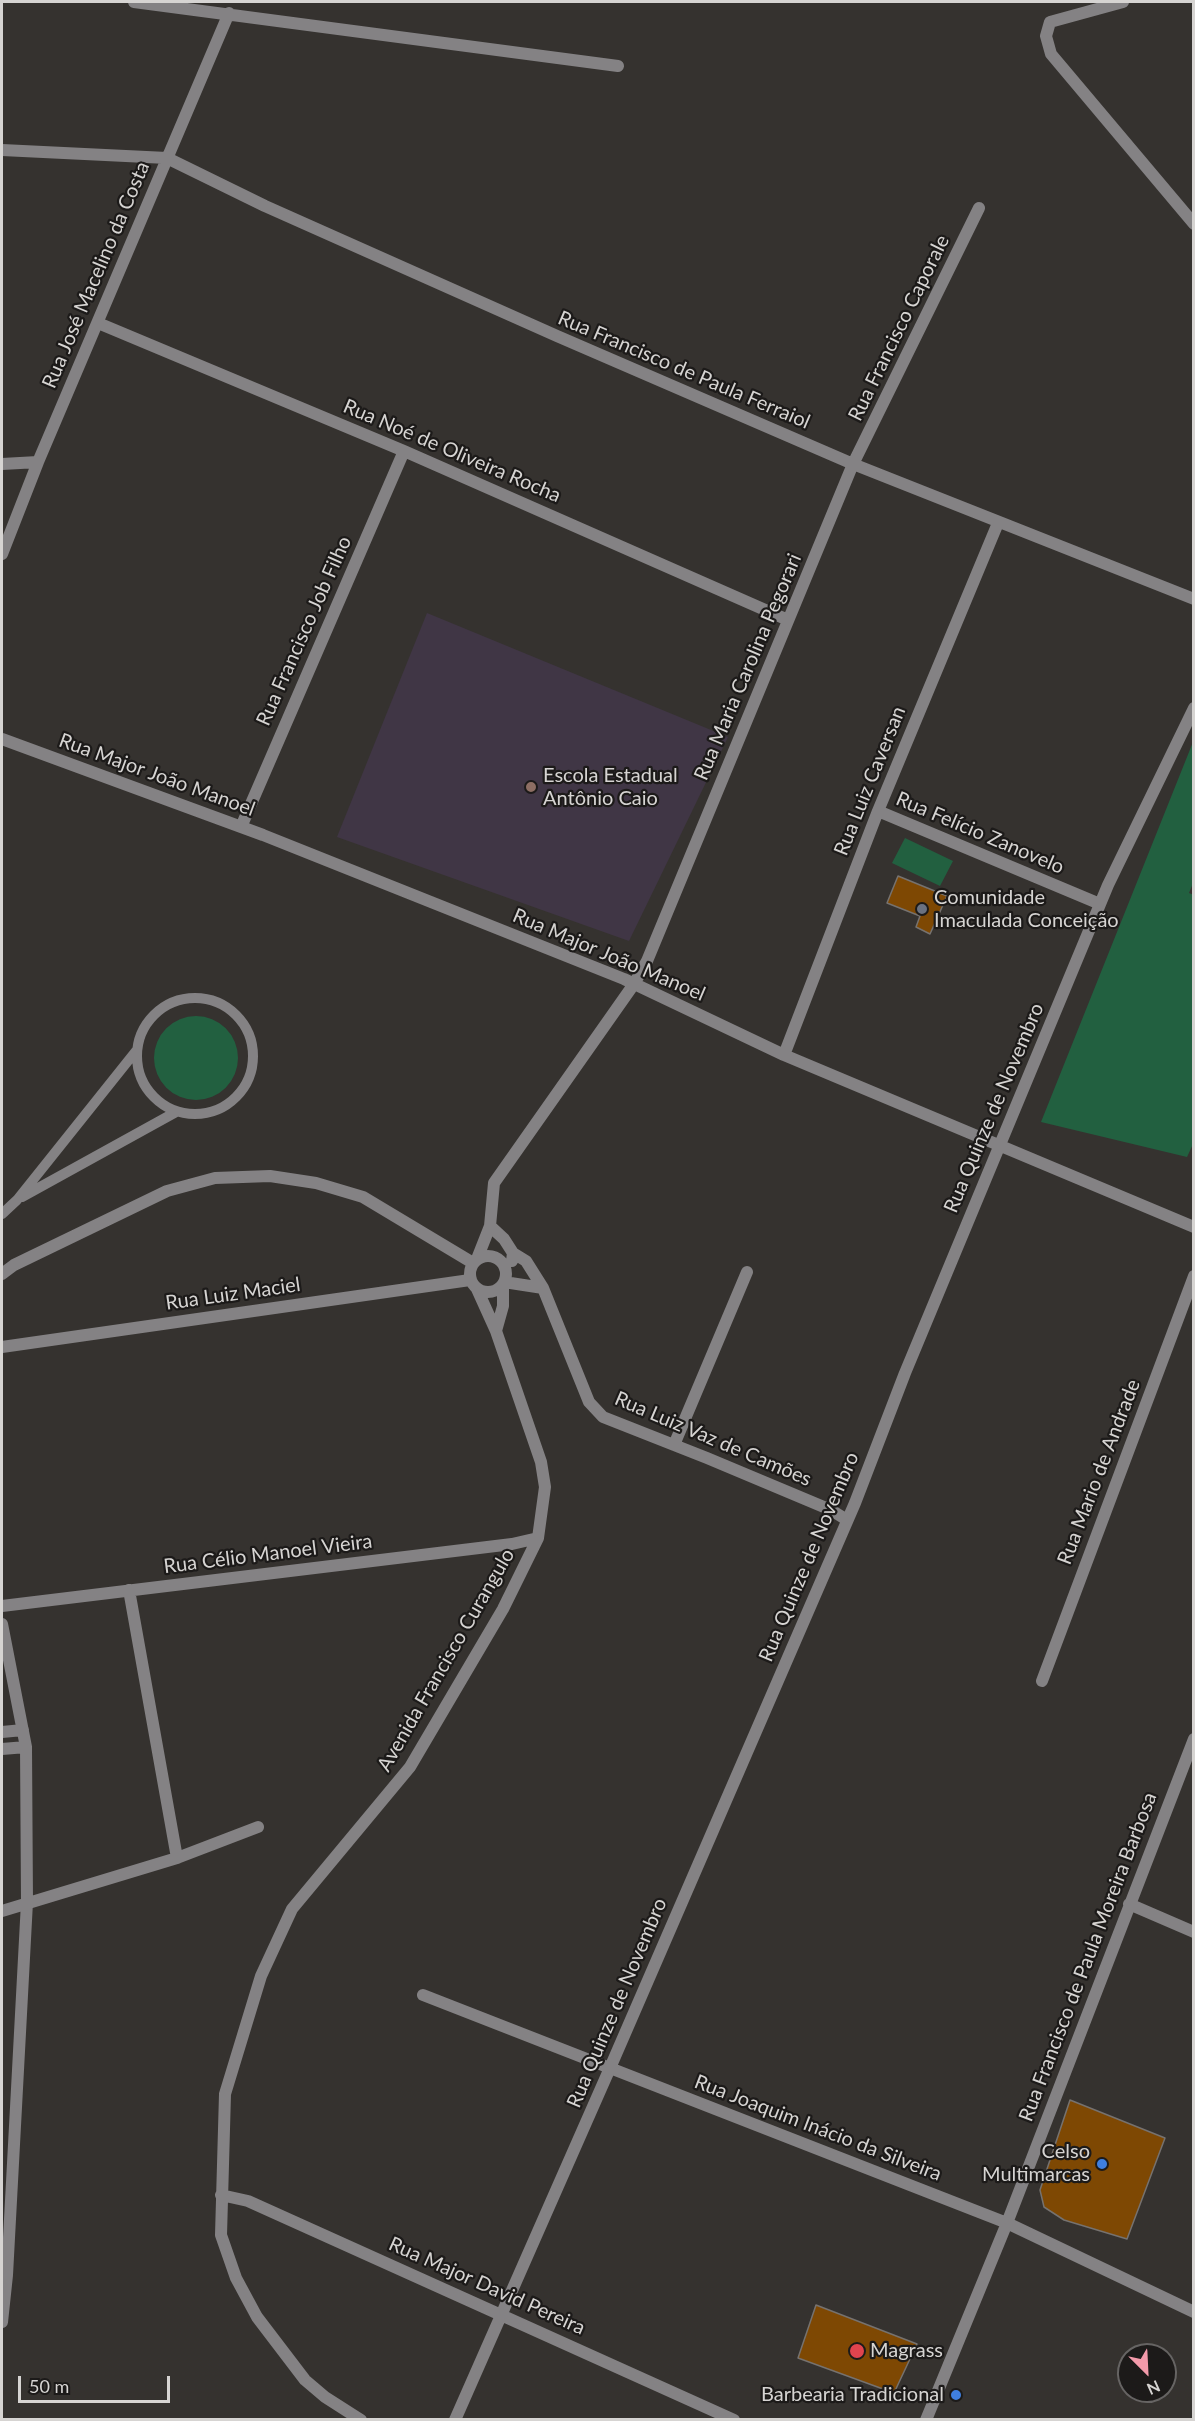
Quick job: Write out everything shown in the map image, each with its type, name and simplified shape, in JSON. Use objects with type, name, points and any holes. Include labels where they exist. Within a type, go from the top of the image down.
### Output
[{"type":"street","points":[[134,2],[618,66]]},
{"type":"street","points":[[1123,2],[1050,22],[1046,36],[1051,54],[1194,224]]},
{"type":"street","name":"Rua José Macelino da Costa","points":[[2,554],[38,462],[229,13]]},
{"type":"street","points":[[2,150],[167,158]]},
{"type":"street","name":"Rua Francisco de Paula Ferraiol","points":[[167,158],[297,221],[853,464],[1194,599]]},
{"type":"street","name":"Rua Francisco Caporale","points":[[853,464],[979,208]]},
{"type":"street","name":"Rua Noé de Oliveira Rocha","points":[[98,323],[404,451],[788,620]]},
{"type":"street","name":"Rua Francisco Job Filho","points":[[240,827],[404,451]]},
{"type":"street","points":[[2,465],[38,462]]},
{"type":"street","name":"Rua Maria Carolina Pegorari","points":[[475,1261],[490,1226],[494,1183],[634,984],[647,961],[853,464]]},
{"type":"street","name":"Rua Luiz Caversan","points":[[784,1055],[878,811],[998,523]]},
{"type":"street","name":"Rua Quinze de Novembro","points":[[455,2420],[848,1520],[905,1373],[1100,904],[1194,708]]},
{"type":"street","name":"Rua Major João Manoel","points":[[2,739],[240,827],[634,984],[784,1055],[1194,1227]]},
{"type":"street","name":"Rua Felício Zanovelo","points":[[878,811],[1100,904]]},
{"type":"street","points":[[2,1274],[167,1191],[215,1178],[270,1176],[316,1183],[363,1197],[475,1261]]},
{"type":"street","name":"Rua Luiz Vaz de Camões","points":[[490,1226],[504,1239],[513,1253],[526,1262],[543,1288],[589,1402],[603,1417],[831,1510],[848,1520]]},
{"type":"street","points":[[496,1331],[503,1306],[505,1279],[501,1261],[489,1256],[475,1261],[470,1268],[474,1285],[483,1292],[494,1292],[505,1279],[513,1253]]},
{"type":"street","points":[[674,1445],[747,1272]]},
{"type":"street","name":"Rua Mario de Andrade","points":[[1042,1681],[1194,1276]]},
{"type":"street","points":[[505,1279],[543,1288]]},
{"type":"street","name":"Avenida Francisco Curangulo","points":[[361,2420],[325,2397],[305,2380],[257,2317],[236,2278],[221,2235],[225,2094],[261,1976],[292,1909],[410,1767],[503,1609],[538,1538],[544,1487],[541,1462],[496,1331],[474,1285]]},
{"type":"street","name":"Rua Luiz Maciel","points":[[2,1347],[474,1285]]},
{"type":"street","name":"Rua Célio Manoel Vieira","points":[[2,1606],[512,1544],[538,1538]]},
{"type":"street","points":[[129,1590],[177,1858]]},
{"type":"street","points":[[2,1624],[26,1747],[27,1902],[7,2275],[2,2322]]},
{"type":"street","points":[[2,1732],[23,1730]]},
{"type":"street","name":"Rua Francisco de Paula Moreira Barbosa","points":[[926,2420],[1007,2223],[1128,1904],[1194,1738]]},
{"type":"street","points":[[2,1749],[26,1747]]},
{"type":"street","points":[[2,1911],[177,1858],[258,1827]]},
{"type":"street","points":[[1128,1904],[1194,1932]]},
{"type":"street","name":"Rua Joaquim Inácio da Silveira","points":[[423,1995],[1007,2223],[1194,2312]]},
{"type":"street","name":"Rua Major David Pereira","points":[[221,2195],[248,2201],[734,2420]]},
{"type":"lane","points":[[2,1214],[17,1200],[136,1051],[142,1032],[152,1016],[168,1005],[186,998],[206,999],[224,1005],[239,1017],[249,1033],[254,1051],[252,1070],[244,1088],[232,1102],[215,1112],[195,1115],[176,1112],[159,1103],[146,1089],[138,1071],[136,1051]]},
{"type":"lane","points":[[17,1200],[176,1112]]},
{"type":"shaded area","name":"Escola Estadual Antônio Caio","points":[[427,613],[728,737],[629,941],[337,837]]},
{"type":"green space","points":[[1193,742],[1194,881],[1189,893],[1194,895],[1194,1142],[1187,1157],[1041,1122]]},
{"type":"green space","points":[[905,838],[953,861],[940,886],[892,863]]},
{"type":"green space","points":[[196,1016],[212,1019],[226,1028],[235,1042],[238,1058],[235,1074],[226,1088],[212,1097],[196,1100],[180,1097],[166,1088],[157,1074],[154,1058],[157,1042],[166,1028],[180,1019]]},
{"type":"building","name":"Comunidade Imaculada Conceição","points":[[898,876],[947,896],[930,934],[916,927],[920,916],[887,903]]},
{"type":"building","name":"Celso Multimarcas","points":[[1070,2100],[1165,2138],[1127,2239],[1064,2220],[1044,2207],[1040,2190]]},
{"type":"building","name":"Magrass","points":[[816,2305],[917,2344],[894,2393],[798,2358]]},
{"type":"place","name":"Escola Estadual Antônio Caio","points":[[531,787]]},
{"type":"place","name":"Comunidade Imaculada Conceição","points":[[922,909]]},
{"type":"place","name":"Celso Multimarcas","points":[[1102,2164]]},
{"type":"place","name":"Magrass","points":[[857,2351]]},
{"type":"place","name":"Barbearia Tradicional","points":[[956,2395]]}]
